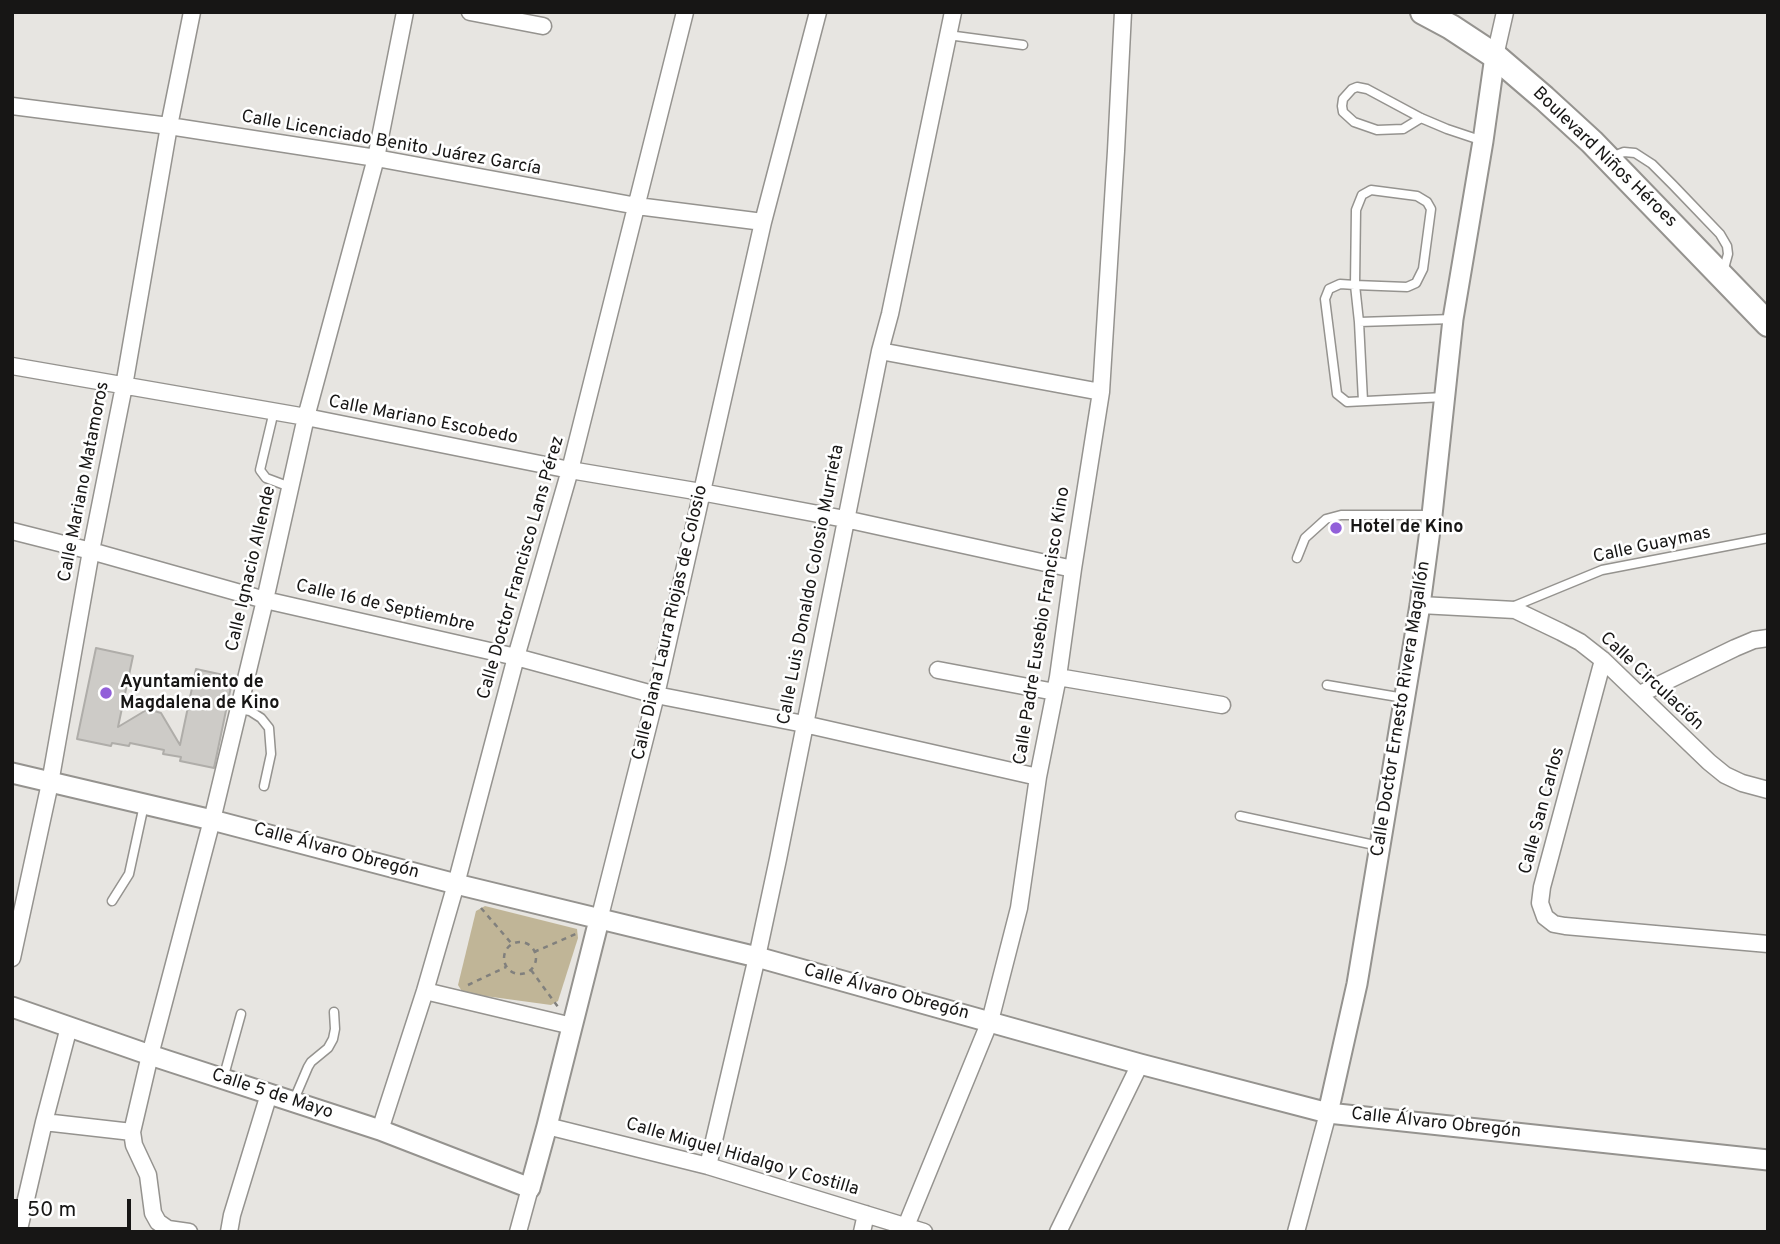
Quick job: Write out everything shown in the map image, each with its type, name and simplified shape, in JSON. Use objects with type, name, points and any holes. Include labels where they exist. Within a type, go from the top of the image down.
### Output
[{"type":"main road","name":"Boulevard Niños Héroes","points":[[1423,12],[1495,56],[1544,98],[1608,158],[1721,276],[1766,318]]},
{"type":"street","name":"Calle Mariano Matamoros","points":[[12,958],[50,783],[192,12]]},
{"type":"street","name":"Calle Ignacio Allende","points":[[132,1132],[212,820],[306,417],[376,158],[405,12]]},
{"type":"street","points":[[470,12],[543,26]]},
{"type":"street","name":"Calle Doctor Francisco Lans Pérez","points":[[380,1130],[456,884],[516,657],[570,470],[685,12]]},
{"type":"street","name":"Calle Diana Laura Riojas de Colosio","points":[[519,1232],[656,695],[763,222],[818,12]]},
{"type":"street","name":"Calle Luis Donaldo Colosio Murrieta","points":[[708,1166],[757,957],[845,519],[953,12]]},
{"type":"street","name":"Calle Padre Eusebio Francisco Kino","points":[[906,1226],[990,1021],[1019,908],[1101,392],[1123,12]]},
{"type":"street","points":[[1495,56],[1505,12]]},
{"type":"street","name":"Calle Doctor Ernesto Rivera Magallón","points":[[1296,1232],[1328,1113],[1357,984],[1420,605],[1453,318],[1495,56]]},
{"type":"street","name":"Calle Licenciado Benito Juárez García","points":[[12,106],[169,126],[376,158],[637,206],[763,222]]},
{"type":"street","points":[[880,351],[1101,392]]},
{"type":"street","name":"Calle Mariano Escobedo","points":[[12,366],[274,411],[570,470],[845,519],[1073,569]]},
{"type":"street","name":"Calle 16 de Septiembre","points":[[12,531],[265,600],[516,657],[656,695],[804,724],[1038,777]]},
{"type":"street","name":"Calle Circulación","points":[[1420,605],[1515,610],[1580,642],[1603,660],[1725,775],[1768,790]]},
{"type":"street","points":[[1640,694],[1735,648],[1754,640],[1768,638]]},
{"type":"street","name":"Calle San Carlos","points":[[1603,660],[1542,887],[1540,903],[1545,917],[1554,924],[1565,926],[1768,944]]},
{"type":"street","points":[[938,670],[1222,705]]},
{"type":"street","name":"Calle Álvaro Obregón","points":[[12,773],[212,820],[599,920],[757,957],[1140,1065],[1328,1113],[1768,1160]]},
{"type":"street","points":[[425,991],[572,1027]]},
{"type":"street","name":"Calle 5 de Mayo","points":[[12,1007],[380,1130],[530,1188]]},
{"type":"street","points":[[20,1225],[69,1027]]},
{"type":"street","points":[[1058,1232],[1140,1065]]},
{"type":"street","points":[[229,1232],[269,1094]]},
{"type":"street","points":[[44,1122],[132,1132],[134,1145],[148,1175],[153,1213],[158,1222],[167,1229],[189,1232]]},
{"type":"street","name":"Calle Miguel Hidalgo y Costilla","points":[[547,1126],[708,1166],[924,1232]]},
{"type":"street","points":[[862,1232],[866,1214]]},
{"type":"lane","points":[[948,36],[1023,46]]},
{"type":"lane","points":[[1421,118],[1403,129],[1377,130],[1354,122],[1343,112],[1343,99],[1352,89],[1367,89],[1421,118],[1483,141]]},
{"type":"lane","points":[[1363,401],[1355,285],[1356,210],[1362,195],[1371,190],[1416,196],[1427,202],[1431,209],[1423,269],[1416,283],[1407,287],[1355,285],[1340,284],[1329,289],[1325,299],[1338,394],[1347,402],[1445,397]]},
{"type":"lane","points":[[1359,322],[1453,318]]},
{"type":"lane","points":[[274,411],[260,470],[266,478],[290,487]]},
{"type":"lane","points":[[1297,558],[1305,538],[1326,519],[1341,514],[1432,515]]},
{"type":"lane","name":"Calle Guaymas","points":[[1507,609],[1602,570],[1768,538]]},
{"type":"lane","points":[[1327,685],[1404,698]]},
{"type":"lane","points":[[239,709],[250,711],[261,718],[269,728],[271,754],[264,786]]},
{"type":"lane","points":[[112,901],[129,874],[144,805]]},
{"type":"lane","points":[[1240,816],[1380,846]]},
{"type":"lane","points":[[293,1102],[308,1067],[328,1048],[333,1039],[334,1012]]},
{"type":"lane","points":[[223,1079],[241,1014]]},
{"type":"path","points":[[481,908],[512,944]]},
{"type":"path","points":[[534,952],[578,934],[599,920]]},
{"type":"path","points":[[525,943],[534,952],[536,960],[531,970],[520,975],[506,967],[505,953],[512,944],[525,943]]},
{"type":"path","points":[[461,989],[506,967]]},
{"type":"path","points":[[531,970],[572,1027]]},
{"type":"shaded area","points":[[485,906],[577,929],[578,938],[558,1001],[551,1005],[463,993],[458,985],[476,911]]},
{"type":"building","name":"Ayuntamiento de Magdalena de Kino","points":[[96,648],[133,656],[118,727],[148,709],[161,713],[180,745],[196,669],[233,677],[214,768],[180,761],[181,757],[163,754],[164,750],[130,743],[129,746],[112,743],[111,746],[77,739]]},
{"type":"place","name":"Hotel de Kino","points":[[1336,528]]},
{"type":"place","name":"Ayuntamiento de Magdalena de Kino","points":[[106,693]]}]
